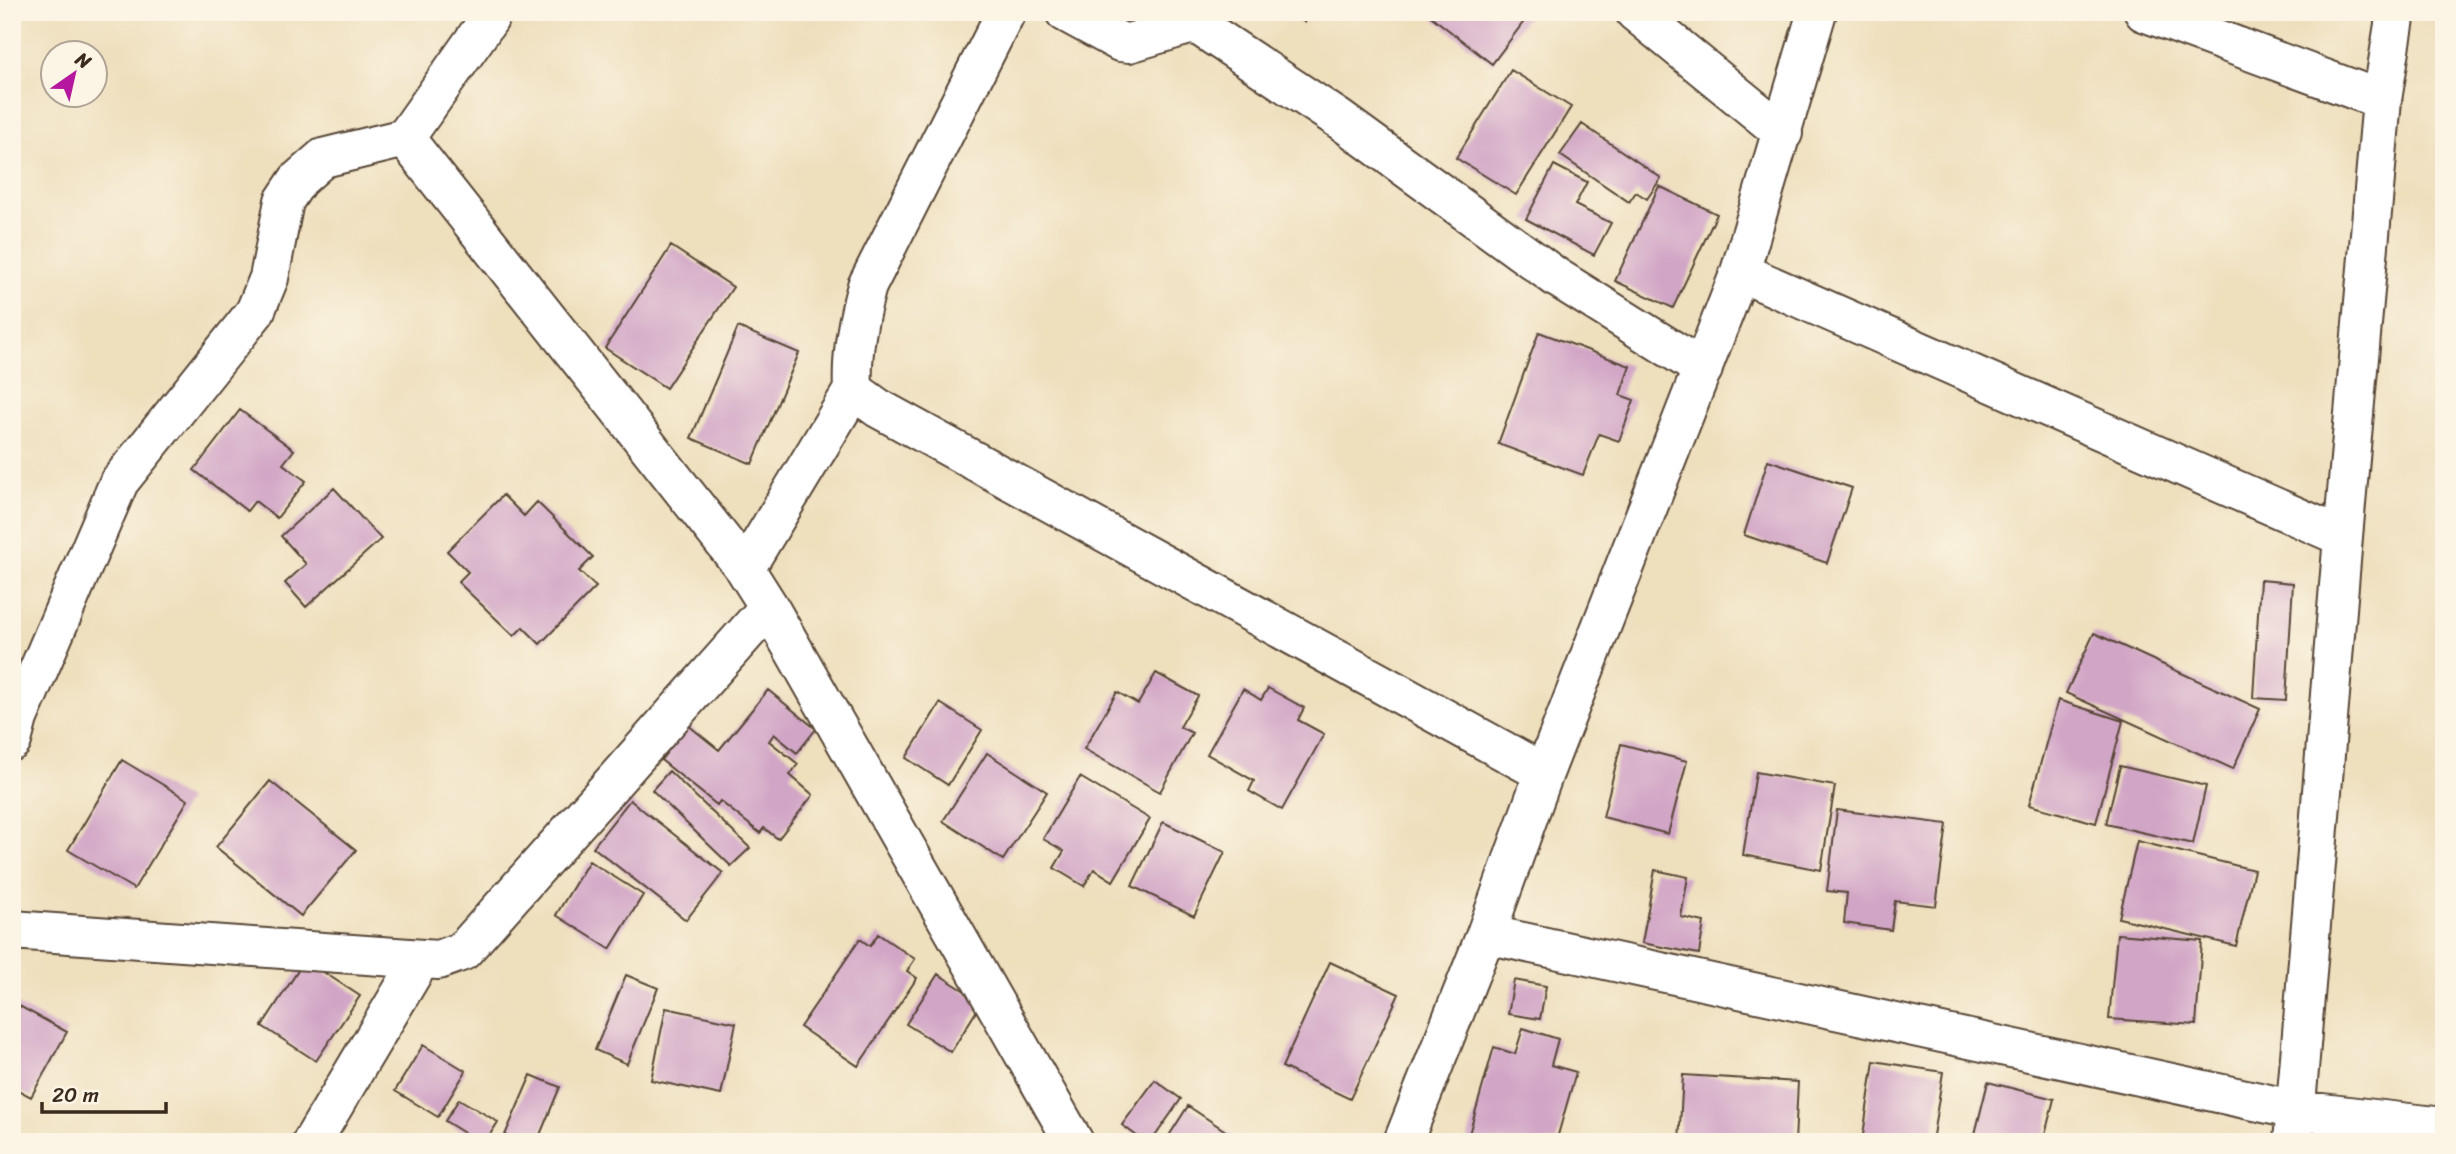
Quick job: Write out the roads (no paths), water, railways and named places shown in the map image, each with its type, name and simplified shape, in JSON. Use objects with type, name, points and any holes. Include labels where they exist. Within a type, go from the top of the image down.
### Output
[{"type":"street","points":[[12,741],[18,718],[119,482],[255,313],[269,278],[284,201],[298,180],[323,158],[405,138],[489,19],[491,12]]},
{"type":"street","points":[[745,569],[853,390],[852,363],[858,320],[867,286],[1006,12]]},
{"type":"street","points":[[1065,12],[1120,42],[1129,43],[1189,25],[1199,26],[1339,119],[1556,277],[1703,369]]},
{"type":"street","points":[[1635,12],[1783,133]]},
{"type":"street","points":[[1404,1142],[1486,934],[1544,773],[1741,272],[1817,12]]},
{"type":"street","points":[[2144,12],[2382,100]]},
{"type":"street","points":[[2294,1126],[2382,100],[2396,12]]},
{"type":"street","points":[[405,138],[745,569],[1074,1142]]},
{"type":"street","points":[[1741,272],[2343,537]]},
{"type":"street","points":[[853,390],[902,421],[1544,773]]},
{"type":"street","points":[[12,930],[438,960],[463,951],[769,607]]},
{"type":"street","points":[[1486,934],[2294,1126],[2444,1127]]},
{"type":"street","points":[[312,1142],[421,958]]}]
